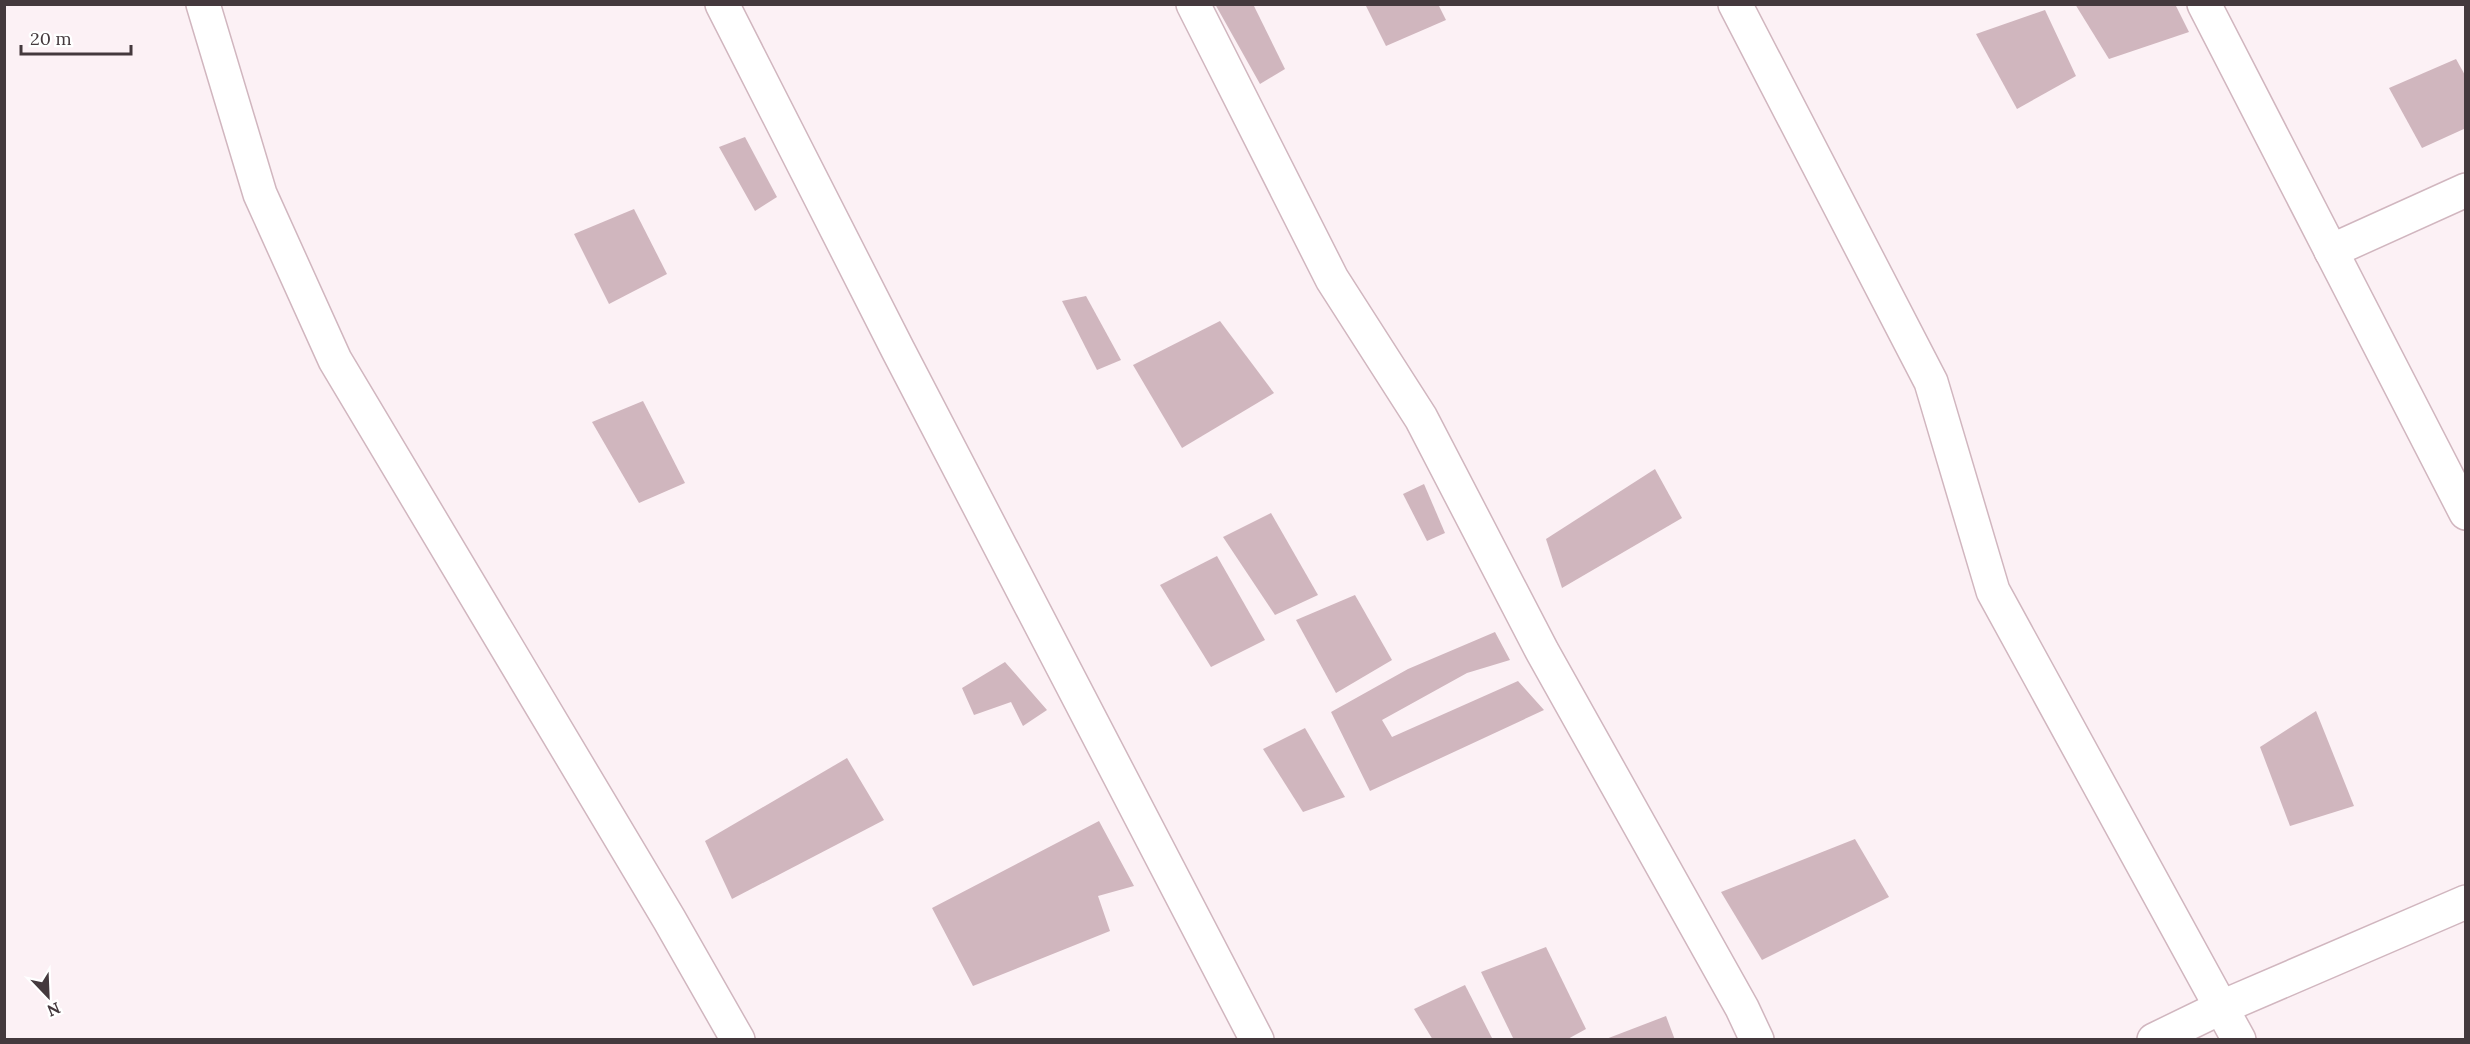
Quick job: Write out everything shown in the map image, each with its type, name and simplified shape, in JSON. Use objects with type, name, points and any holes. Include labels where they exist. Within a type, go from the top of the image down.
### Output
[{"type":"street","points":[[203,4],[260,194],[334,360],[669,919],[738,1040]]},
{"type":"street","points":[[722,4],[909,371],[1257,1040]]},
{"type":"street","points":[[1193,4],[1332,279],[1421,418],[1542,651],[1742,1008],[1756,1040]]},
{"type":"street","points":[[1735,4],[1931,381],[1993,591],[2239,1040]]},
{"type":"street","points":[[2204,4],[2466,513]]},
{"type":"street","points":[[2331,251],[2466,190]]},
{"type":"street","points":[[2154,1040],[2222,1007],[2466,902]]},
{"type":"building","points":[[1215,4],[1253,4],[1285,69],[1260,84]]},
{"type":"building","points":[[1365,4],[1438,4],[1446,20],[1386,46]]},
{"type":"building","points":[[2075,4],[2175,4],[2189,32],[2109,59]]},
{"type":"building","points":[[2045,10],[2076,76],[2017,109],[1976,34]]},
{"type":"building","points":[[2456,59],[2466,77],[2466,128],[2422,148],[2389,88]]},
{"type":"building","points":[[745,137],[777,197],[755,211],[719,147]]},
{"type":"building","points":[[634,209],[667,274],[609,304],[574,234]]},
{"type":"building","points":[[1086,296],[1121,360],[1097,370],[1062,301]]},
{"type":"building","points":[[1220,321],[1274,393],[1182,448],[1133,365]]},
{"type":"building","points":[[643,401],[685,483],[639,503],[592,422]]},
{"type":"building","points":[[1655,469],[1682,518],[1562,588],[1546,539]]},
{"type":"building","points":[[1424,484],[1445,533],[1427,541],[1403,494]]},
{"type":"building","points":[[1271,513],[1318,595],[1275,615],[1223,537]]},
{"type":"building","points":[[1217,556],[1265,640],[1211,667],[1160,585]]},
{"type":"building","points":[[1355,595],[1392,660],[1336,693],[1296,620]]},
{"type":"building","points":[[1495,632],[1510,660],[1467,673],[1382,720],[1392,737],[1518,681],[1544,710],[1370,791],[1331,712],[1408,669]]},
{"type":"building","points":[[1005,662],[1047,710],[1023,726],[1011,702],[974,715],[962,688]]},
{"type":"building","points":[[2316,711],[2354,806],[2290,826],[2260,747]]},
{"type":"building","points":[[1305,728],[1345,797],[1303,812],[1263,749]]},
{"type":"building","points":[[847,758],[884,820],[732,899],[705,841]]},
{"type":"building","points":[[1099,821],[1134,886],[1098,896],[1110,931],[973,986],[932,908]]},
{"type":"building","points":[[1855,839],[1889,897],[1762,960],[1721,892]]},
{"type":"building","points":[[1546,947],[1586,1029],[1566,1040],[1514,1040],[1481,972]]},
{"type":"building","points":[[1465,985],[1493,1040],[1433,1040],[1414,1009]]},
{"type":"building","points":[[1666,1016],[1675,1040],[1606,1040],[1606,1039]]}]
